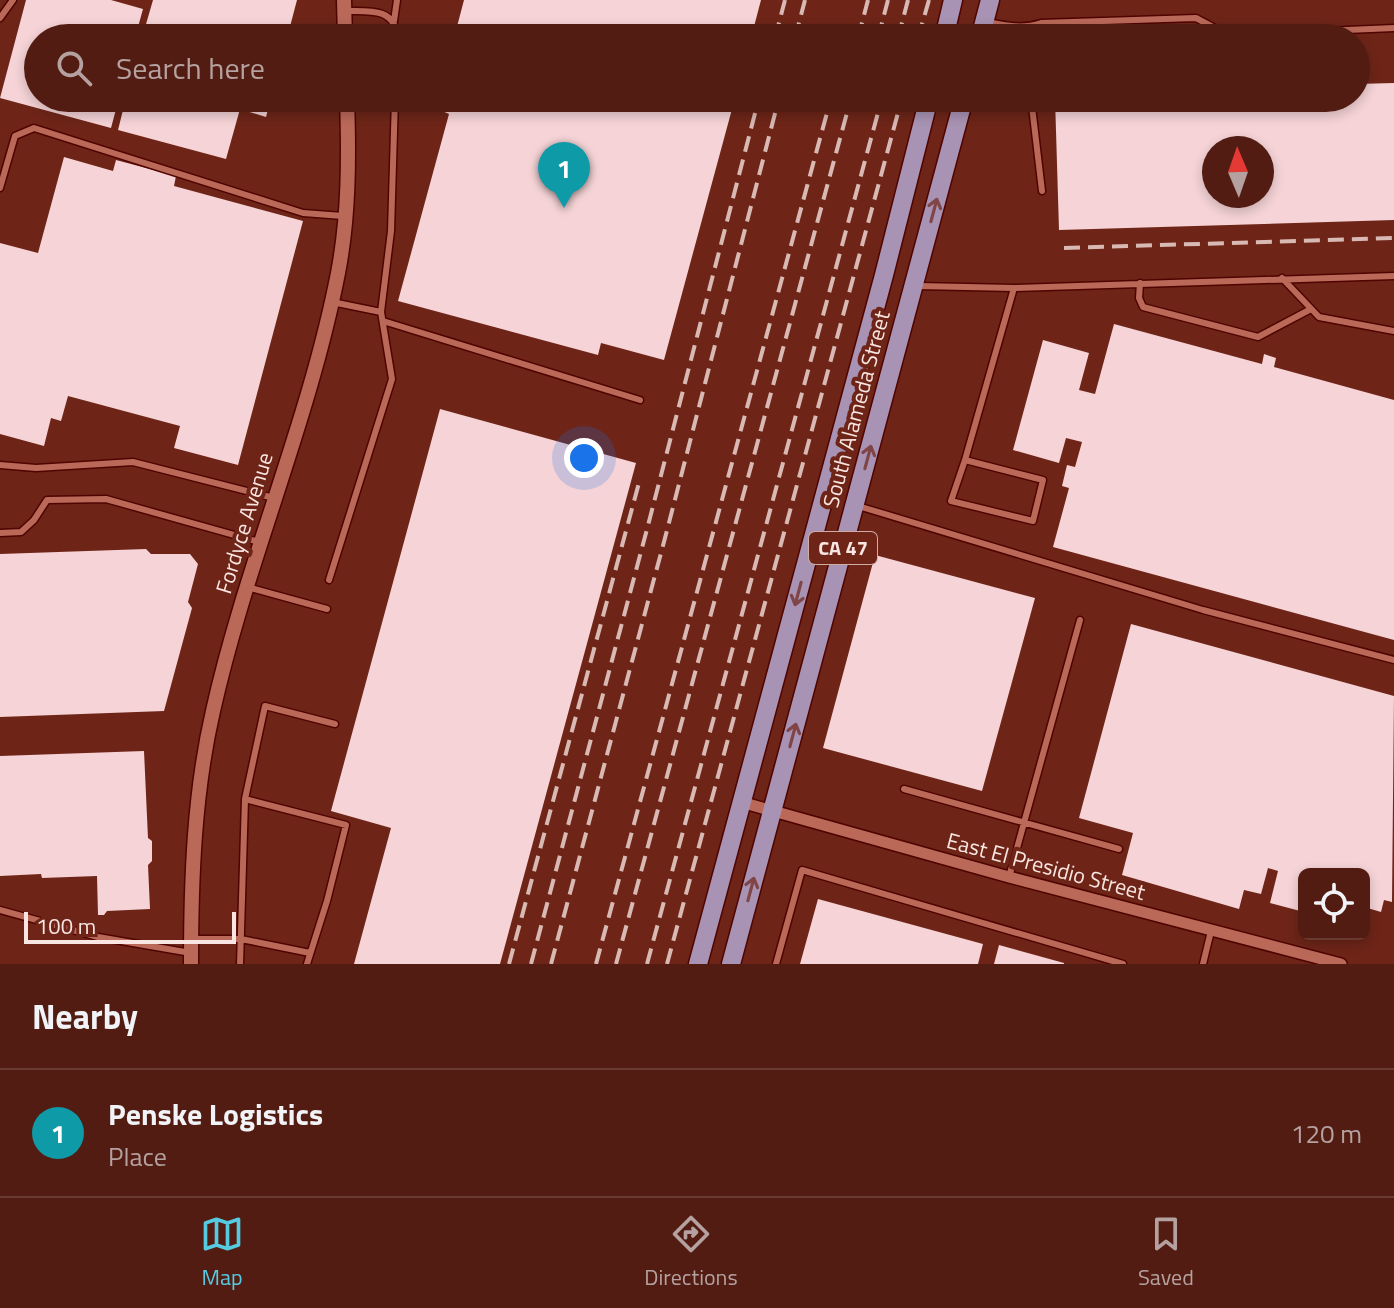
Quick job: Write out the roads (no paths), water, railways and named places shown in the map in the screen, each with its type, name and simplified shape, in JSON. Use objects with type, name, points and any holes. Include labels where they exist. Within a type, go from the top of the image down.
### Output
[{"type":"main road","points":[[947,24],[953,0]]},
{"type":"main road","points":[[983,24],[990,0]]},
{"type":"main road","name":"South Alameda Street","points":[[698,964],[925,112]]},
{"type":"main road","name":"South Alameda Street","points":[[731,964],[960,112]]},
{"type":"main road","points":[[884,275],[914,286]]},
{"type":"street","name":"Fordyce Avenue","points":[[191,952],[198,806],[204,755],[216,697],[313,374],[331,302],[345,216],[347,112]]},
{"type":"street","name":"East El Presidio Street","points":[[741,802],[1009,877],[1341,964]]},
{"type":"lane","points":[[0,18],[13,0]]},
{"type":"lane","points":[[395,24],[397,0]]},
{"type":"lane","points":[[344,6],[385,13],[394,21]]},
{"type":"lane","points":[[1038,24],[1196,18],[1207,24]]},
{"type":"lane","points":[[1370,29],[1394,28]]},
{"type":"lane","points":[[329,580],[392,379],[381,312],[391,231],[395,112]]},
{"type":"lane","points":[[1033,112],[1042,191]]},
{"type":"lane","points":[[0,188],[15,136],[34,128],[303,213],[345,216]]},
{"type":"lane","points":[[914,286],[1014,288],[1394,276]]},
{"type":"lane","points":[[1282,278],[1319,317],[1394,331]]},
{"type":"lane","points":[[1140,283],[1139,298],[1143,307],[1258,337],[1311,309]]},
{"type":"lane","points":[[965,460],[1043,480],[1033,521],[951,501],[1014,288]]},
{"type":"lane","points":[[331,302],[381,312]]},
{"type":"lane","points":[[383,321],[640,400]]},
{"type":"lane","points":[[0,465],[36,468],[133,462],[274,498]]},
{"type":"lane","points":[[0,533],[21,532],[34,520],[47,500],[106,499],[261,542]]},
{"type":"lane","points":[[855,505],[1203,610],[1394,660]]},
{"type":"lane","points":[[247,587],[327,609]]},
{"type":"lane","points":[[1009,877],[1080,620]]},
{"type":"lane","points":[[240,964],[245,799],[265,706],[335,724]]},
{"type":"lane","points":[[904,789],[1119,849]]},
{"type":"lane","points":[[245,799],[346,825],[307,964]]},
{"type":"lane","points":[[776,964],[802,870],[1123,964]]},
{"type":"lane","points":[[0,910],[98,937],[191,952],[241,939],[310,953]]},
{"type":"lane","points":[[1203,964],[1211,931]]},
{"type":"railway","points":[[779,24],[785,0]]},
{"type":"railway","points":[[799,24],[805,0]]},
{"type":"railway","points":[[862,24],[868,0]]},
{"type":"railway","points":[[882,24],[888,0]]},
{"type":"railway","points":[[902,24],[908,0]]},
{"type":"railway","points":[[922,24],[929,0]]},
{"type":"railway","points":[[531,964],[755,112]]},
{"type":"railway","points":[[551,964],[775,112]]},
{"type":"railway","points":[[596,964],[827,112]]},
{"type":"railway","points":[[616,964],[847,112]]},
{"type":"railway","points":[[647,964],[878,112]]},
{"type":"railway","points":[[667,964],[898,112]]},
{"type":"railway","points":[[1064,248],[1394,238]]},
{"type":"railway","points":[[509,964],[640,479]]},
{"type":"place","name":"Penske Logistics","points":[[564,208]]}]
